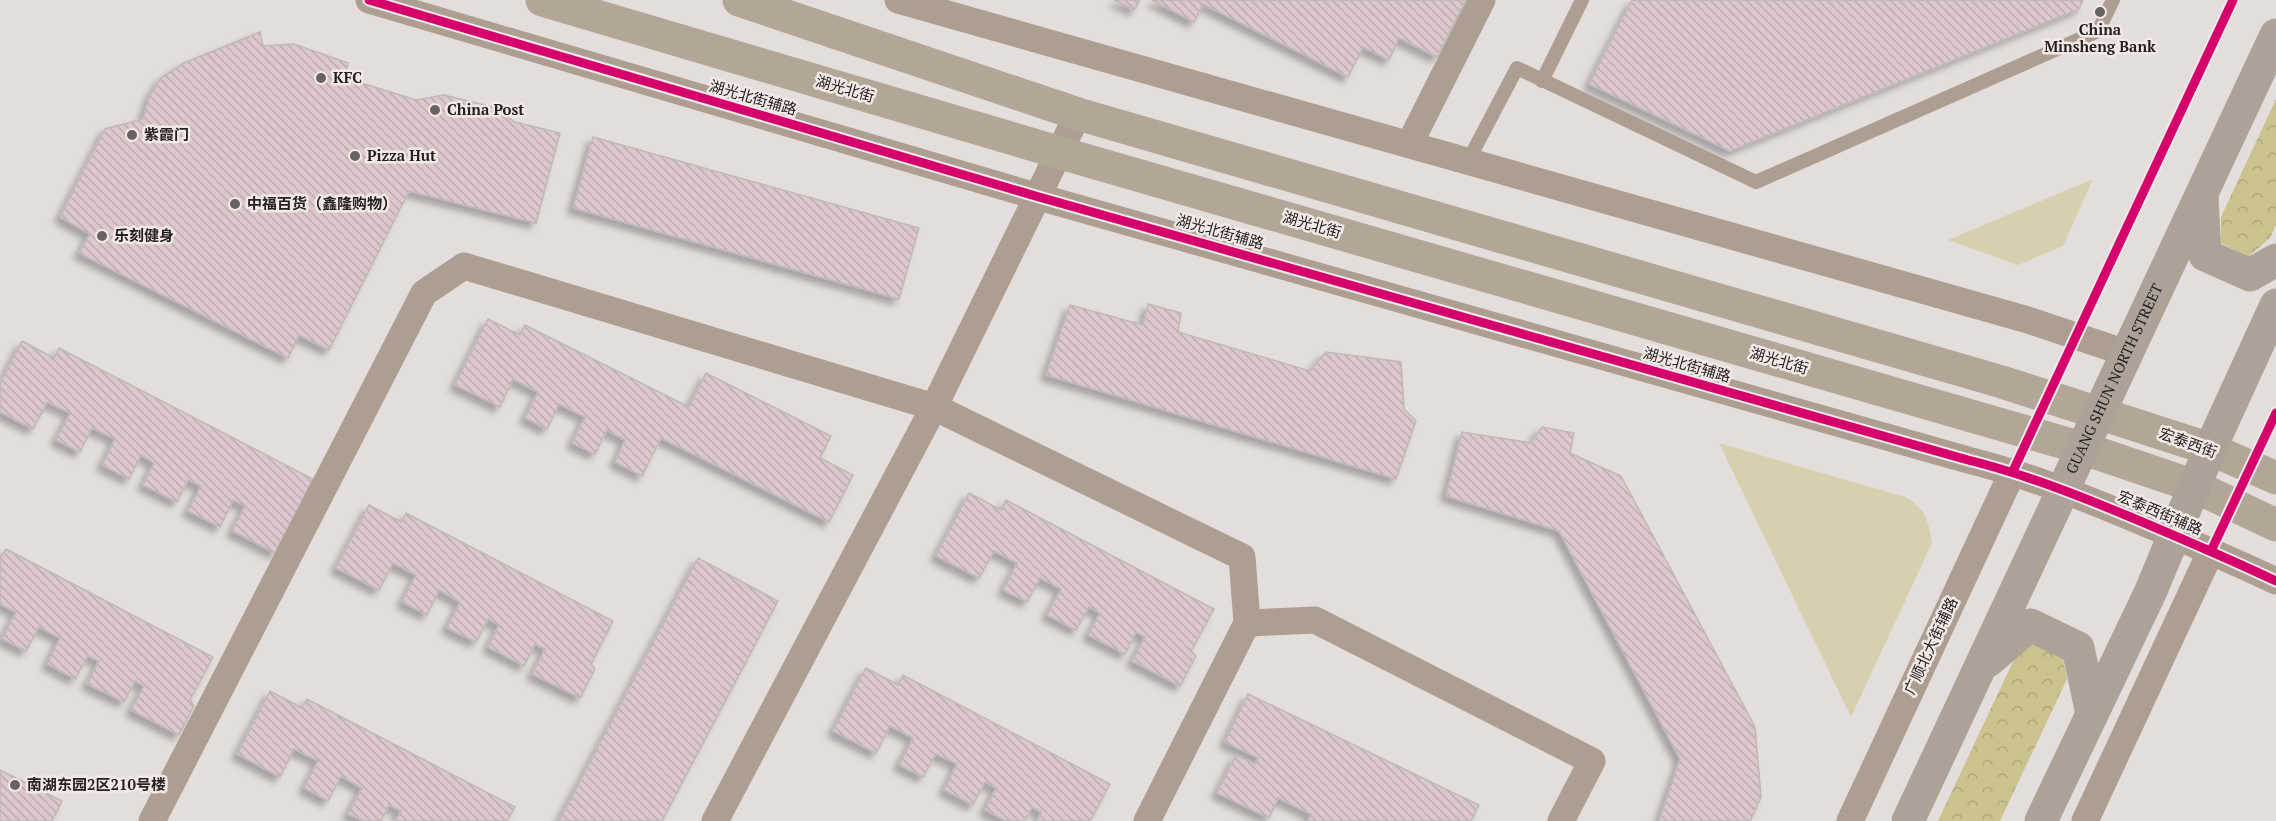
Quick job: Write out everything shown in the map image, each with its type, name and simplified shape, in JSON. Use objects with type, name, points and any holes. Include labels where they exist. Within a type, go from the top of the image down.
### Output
[{"type":"main road","name":"GUANG SHUN NORTH STREET","points":[[1908,821],[2276,35]]},
{"type":"main road","points":[[2202,192],[2205,255],[2250,275],[2276,260]]},
{"type":"main road","points":[[2041,821],[2150,593],[2210,449],[2276,305]]},
{"type":"main road","points":[[1980,667],[2030,625],[2078,648],[2092,714]]},
{"type":"street","name":"湖光北街辅路","points":[[369,0],[1039,197],[2013,471],[2064,489]]},
{"type":"street","name":"湖光北街","points":[[542,0],[1061,153],[2082,448],[2194,486]]},
{"type":"street","points":[[739,0],[1078,114],[2002,381],[2098,411]]},
{"type":"street","points":[[898,0],[2028,320],[2126,353]]},
{"type":"street","points":[[1409,145],[1482,0]]},
{"type":"street","points":[[716,821],[934,407],[1061,153],[1078,114]]},
{"type":"street","points":[[152,821],[424,294],[464,266],[934,407],[1242,557],[1247,623],[1147,821]]},
{"type":"street","name":"宏泰西街","points":[[2098,411],[2210,449],[2276,478]]},
{"type":"street","name":"广顺北大街辅路","points":[[1850,821],[2013,471]]},
{"type":"street","points":[[2194,486],[2276,525]]},
{"type":"street","name":"宏泰西街辅路","points":[[2064,489],[2276,581]]},
{"type":"street","points":[[2085,821],[2211,551]]},
{"type":"street","points":[[1247,623],[1315,620],[1592,761],[1561,821]]},
{"type":"lane","points":[[1542,81],[1582,0]]},
{"type":"lane","points":[[1468,161],[1517,68],[1756,182],[2098,31],[2113,0]]},
{"type":"shaded area","points":[[2093,179],[2063,246],[2018,265],[1948,240]]},
{"type":"shaded area","points":[[1719,443],[1905,497],[1918,506],[1925,516],[1932,543],[1851,717]]},
{"type":"green space","points":[[2276,99],[2276,225],[2270,238],[2248,257],[2221,243],[2221,217]]},
{"type":"green space","points":[[2033,644],[2063,659],[2067,679],[2000,821],[1938,821],[2016,655]]},
{"type":"building","points":[[1114,0],[1140,0],[1134,10]]},
{"type":"building","points":[[1152,0],[1466,0],[1437,57],[1399,38],[1389,60],[1363,47],[1348,77],[1203,4],[1194,22]]},
{"type":"building","points":[[1632,0],[2083,0],[2079,9],[1730,151],[1589,84]]},
{"type":"building","name":"中福百货（鑫隆购物）","points":[[260,32],[263,46],[294,44],[348,63],[345,78],[416,100],[444,95],[492,107],[515,122],[560,133],[536,223],[409,191],[329,350],[299,335],[288,358],[79,253],[90,234],[60,217],[105,129],[143,119],[150,95],[161,78],[184,63]]},
{"type":"building","points":[[593,137],[919,228],[899,299],[573,208]]},
{"type":"building","points":[[1148,304],[1181,313],[1178,332],[1310,371],[1326,352],[1401,362],[1404,409],[1416,421],[1396,479],[1046,375],[1070,305],[1143,325]]},
{"type":"building","points":[[488,319],[520,335],[525,325],[689,407],[706,373],[831,436],[820,458],[853,475],[829,522],[661,438],[642,476],[615,462],[625,440],[607,430],[595,454],[572,443],[585,417],[559,404],[547,429],[525,418],[538,392],[513,379],[500,407],[455,385]]},
{"type":"building","points":[[22,341],[54,358],[59,348],[313,479],[275,553],[232,531],[245,506],[233,500],[220,527],[188,511],[201,486],[188,480],[177,502],[143,485],[154,463],[141,455],[129,479],[102,465],[115,439],[92,428],[80,452],[56,440],[70,413],[47,402],[33,429],[0,412],[0,384]]},
{"type":"building","points":[[1542,427],[1574,433],[1570,453],[1621,476],[1755,727],[1761,797],[1750,821],[1659,821],[1680,759],[1559,531],[1446,496],[1462,432],[1531,443]]},
{"type":"building","points":[[969,493],[1001,510],[1006,500],[1214,609],[1191,651],[1196,656],[1180,686],[1132,661],[1145,637],[1136,632],[1125,654],[1088,635],[1100,613],[1089,607],[1076,630],[1047,615],[1061,589],[1040,578],[1027,602],[1003,590],[1017,563],[994,551],[979,578],[936,556]]},
{"type":"building","points":[[369,505],[401,522],[406,513],[613,621],[591,664],[595,669],[580,698],[532,674],[545,649],[535,644],[524,666],[488,647],[499,625],[488,619],[476,642],[447,628],[460,602],[439,590],[427,615],[402,602],[416,575],[393,563],[379,590],[336,568]]},
{"type":"building","points":[[6,549],[213,657],[190,700],[194,706],[179,735],[131,710],[144,686],[135,681],[124,702],[87,684],[99,661],[88,656],[75,679],[47,664],[60,638],[39,627],[26,651],[2,639],[16,612],[0,604],[0,558]]},
{"type":"building","points":[[698,558],[778,601],[662,821],[559,821]]},
{"type":"building","points":[[866,668],[898,685],[903,675],[1110,784],[1090,821],[1037,821],[1041,812],[1032,807],[1025,821],[1006,821],[985,810],[996,788],[985,782],[973,805],[944,790],[957,764],[936,754],[923,777],[899,765],[913,738],[890,726],[876,753],[833,731]]},
{"type":"building","points":[[270,691],[302,708],[307,699],[515,807],[507,821],[395,821],[401,811],[389,805],[381,821],[363,821],[348,814],[362,788],[341,776],[328,801],[304,788],[318,761],[294,749],[280,777],[237,754]]},
{"type":"building","points":[[1248,694],[1479,805],[1471,821],[1308,821],[1311,814],[1278,798],[1269,818],[1217,793],[1236,755],[1255,764],[1258,758],[1225,742]]},
{"type":"building","name":"南湖东园2区210号楼","points":[[0,770],[62,801],[52,821],[0,821]]},
{"type":"cycle path","points":[[369,0],[1039,197],[2009,472],[2108,508],[2276,581]]},
{"type":"cycle path","points":[[2013,471],[2233,0]]},
{"type":"cycle path","points":[[2211,551],[2276,413]]},
{"type":"place","name":"China Minsheng Bank","points":[[2100,12]]},
{"type":"place","name":"KFC","points":[[321,78]]},
{"type":"place","name":"China Post","points":[[435,110]]},
{"type":"place","name":"紫霞门","points":[[132,135]]},
{"type":"place","name":"Pizza Hut","points":[[355,156]]},
{"type":"place","name":"中福百货（鑫隆购物）","points":[[235,204]]},
{"type":"place","name":"乐刻健身","points":[[102,236]]},
{"type":"place","name":"南湖东园2区210号楼","points":[[15,785]]}]
